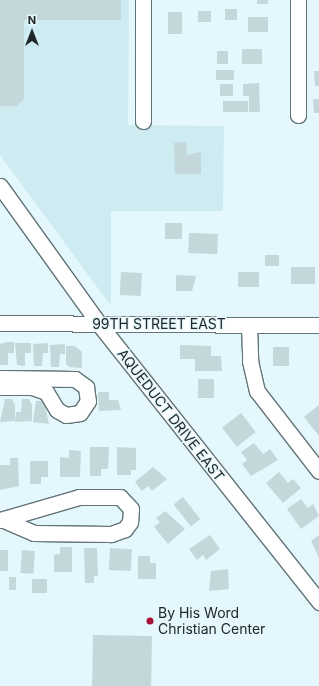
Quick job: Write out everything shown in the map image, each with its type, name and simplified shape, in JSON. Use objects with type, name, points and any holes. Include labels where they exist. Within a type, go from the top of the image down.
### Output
[{"type":"street","points":[[143,0],[143,121]]},
{"type":"street","points":[[298,0],[298,115]]},
{"type":"street","name":"AQUEDUCT DRIVE EAST","points":[[0,186],[99,324],[319,602]]},
{"type":"street","name":"99TH STREET EAST","points":[[0,323],[319,325]]},
{"type":"street","points":[[248,325],[250,361],[257,391],[319,471]]},
{"type":"street","points":[[0,378],[75,379],[86,387],[88,401],[80,413],[66,415],[57,410],[46,392],[32,387],[0,387]]},
{"type":"street","points":[[79,497],[120,497],[131,510],[130,522],[125,529],[110,534],[34,533],[1,520],[79,497]]},
{"type":"shaded area","points":[[0,0],[129,0],[128,125],[224,126],[223,211],[111,211],[111,306],[0,155]]},
{"type":"building","points":[[0,0],[121,0],[121,20],[24,20],[24,99],[17,106],[0,106]]},
{"type":"building","points":[[257,0],[268,0],[268,4],[257,4]]},
{"type":"building","points":[[225,9],[237,9],[237,20],[225,20]]},
{"type":"building","points":[[198,11],[211,11],[211,22],[198,22]]},
{"type":"building","points":[[168,12],[182,12],[182,34],[168,34]]},
{"type":"building","points":[[248,17],[268,17],[268,32],[248,32]]},
{"type":"building","points":[[242,49],[262,49],[262,64],[242,64]]},
{"type":"building","points":[[217,51],[228,51],[228,64],[217,64]]},
{"type":"building","points":[[216,70],[234,70],[234,80],[216,80]]},
{"type":"building","points":[[314,71],[319,71],[319,86],[315,86]]},
{"type":"building","points":[[259,83],[260,112],[249,112],[249,96],[243,96],[243,84]]},
{"type":"building","points":[[220,84],[233,84],[233,96],[220,96]]},
{"type":"building","points":[[313,99],[319,99],[319,113],[314,113]]},
{"type":"building","points":[[223,101],[248,101],[248,112],[223,112]]},
{"type":"building","points":[[186,142],[187,155],[201,152],[201,174],[175,174],[174,143]]},
{"type":"building","points":[[165,223],[182,223],[182,239],[165,239]]},
{"type":"building","points":[[189,233],[218,234],[217,254],[188,253]]},
{"type":"building","points":[[265,255],[279,255],[279,266],[265,266]]},
{"type":"building","points":[[291,267],[315,267],[315,284],[291,284]]},
{"type":"building","points":[[121,272],[142,273],[141,296],[120,295]]},
{"type":"building","points":[[238,272],[259,272],[259,287],[238,287]]},
{"type":"building","points":[[176,275],[196,276],[192,291],[176,291]]},
{"type":"building","points":[[14,342],[14,353],[8,353],[8,365],[0,365],[0,344]]},
{"type":"building","points":[[15,343],[31,343],[31,353],[25,353],[25,366],[17,365]]},
{"type":"building","points":[[48,343],[48,353],[43,353],[42,366],[34,366],[33,344]]},
{"type":"building","points":[[65,344],[65,354],[60,354],[59,367],[51,367],[50,345]]},
{"type":"building","points":[[180,345],[211,346],[211,356],[221,356],[222,371],[195,371],[195,359],[180,359]]},
{"type":"building","points":[[66,346],[75,346],[82,352],[82,368],[69,367],[66,364]]},
{"type":"building","points":[[273,347],[289,347],[289,366],[273,366]]},
{"type":"building","points":[[198,379],[214,379],[214,398],[198,398]]},
{"type":"building","points":[[98,392],[109,392],[109,400],[118,400],[121,410],[99,411]]},
{"type":"building","points":[[5,399],[12,399],[15,405],[15,421],[0,422]]},
{"type":"building","points":[[22,399],[29,399],[32,405],[32,421],[15,422],[16,412],[21,412]]},
{"type":"building","points":[[36,401],[44,401],[49,424],[33,422]]},
{"type":"building","points":[[319,405],[319,436],[304,417]]},
{"type":"building","points":[[241,413],[256,432],[237,447],[222,428]]},
{"type":"building","points":[[254,443],[263,454],[270,449],[278,460],[251,476],[242,464],[247,460],[241,452]]},
{"type":"building","points":[[90,447],[109,447],[108,469],[101,469],[101,476],[90,476]]},
{"type":"building","points":[[117,447],[136,448],[136,470],[131,470],[131,475],[117,475]]},
{"type":"building","points":[[69,450],[81,451],[80,477],[60,477],[60,457],[69,458]]},
{"type":"building","points":[[10,458],[18,458],[19,486],[0,490],[0,465],[10,465]]},
{"type":"building","points":[[30,461],[48,461],[48,477],[41,477],[41,484],[30,484]]},
{"type":"building","points":[[153,467],[167,479],[152,491],[148,486],[142,491],[135,482]]},
{"type":"building","points":[[279,472],[288,483],[293,479],[301,488],[283,503],[266,483]]},
{"type":"building","points":[[183,497],[200,519],[191,526],[174,504]]},
{"type":"building","points":[[301,499],[308,508],[313,504],[319,516],[301,529],[287,509]]},
{"type":"building","points":[[165,511],[185,529],[168,544],[154,527],[160,522],[156,518]]},
{"type":"building","points":[[210,535],[220,549],[206,560],[203,555],[197,560],[189,549]]},
{"type":"building","points":[[319,535],[319,558],[311,541]]},
{"type":"building","points":[[60,547],[72,547],[72,572],[54,572],[54,555],[60,554]]},
{"type":"building","points":[[84,548],[97,548],[98,576],[94,576],[94,583],[85,583]]},
{"type":"building","points":[[110,548],[132,549],[131,571],[109,570]]},
{"type":"building","points":[[0,550],[8,550],[8,571],[0,571]]},
{"type":"building","points":[[22,550],[35,551],[33,574],[20,573]]},
{"type":"building","points":[[138,556],[150,556],[150,563],[156,563],[156,579],[138,579]]},
{"type":"building","points":[[228,569],[229,589],[209,591],[211,571]]},
{"type":"building","points":[[9,577],[16,577],[16,590],[9,590]]},
{"type":"building","points":[[32,579],[47,579],[47,593],[32,593]]},
{"type":"building","points":[[93,635],[152,636],[151,686],[92,686]]},
{"type":"place","name":"By His Word Christian Center","points":[[150,621]]}]
